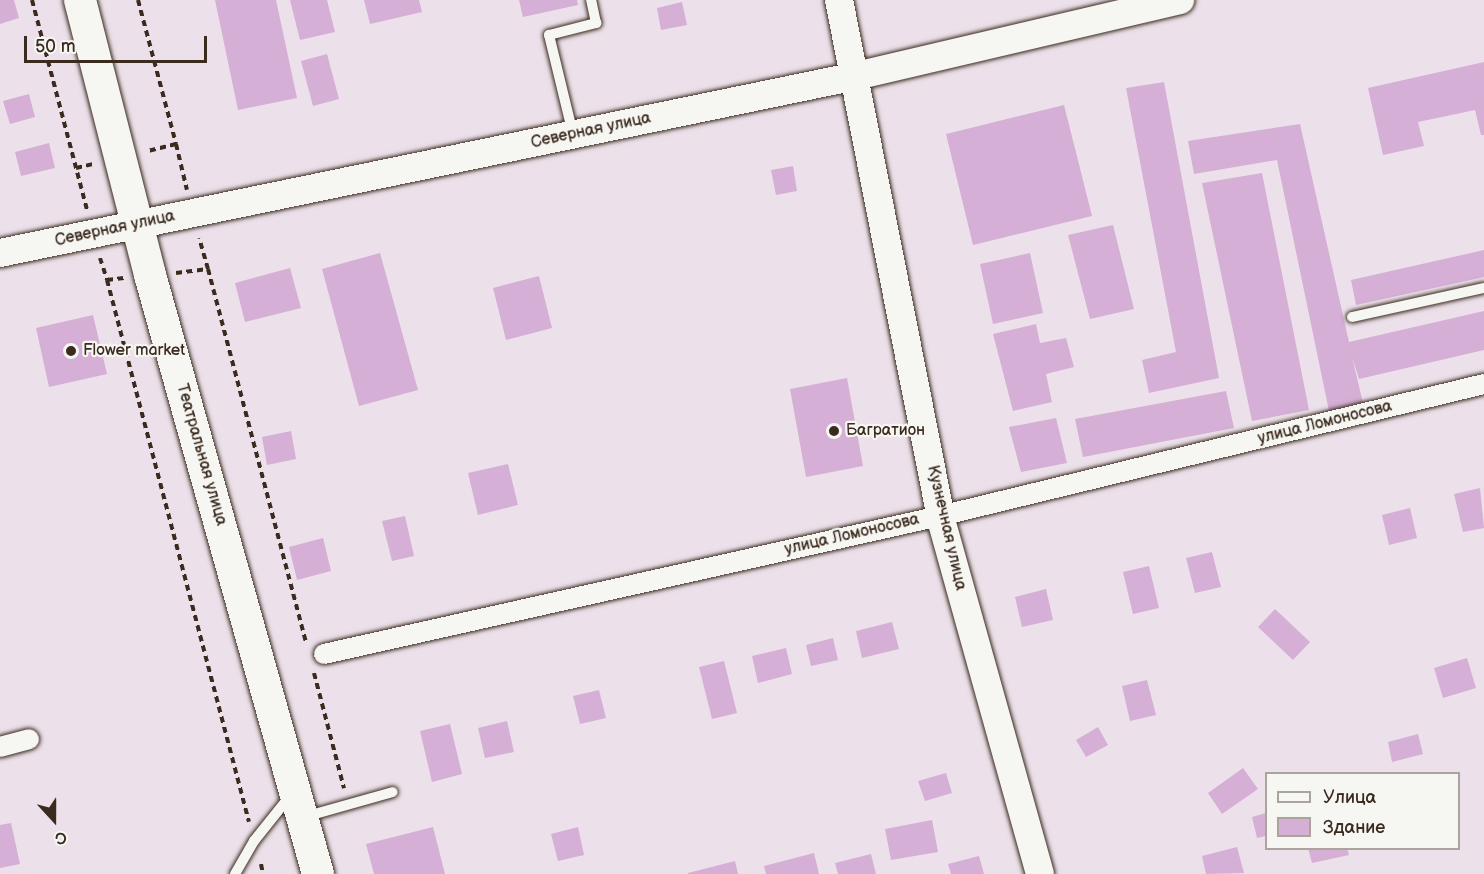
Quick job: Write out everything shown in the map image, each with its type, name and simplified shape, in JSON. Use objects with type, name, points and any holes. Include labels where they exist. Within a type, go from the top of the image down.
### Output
[{"type":"main road","name":"Театральная улица","points":[[80,0],[137,225],[318,874]]},
{"type":"street","name":"Кузнечная улица","points":[[839,0],[856,75],[940,516],[1041,874]]},
{"type":"street","name":"Северная улица","points":[[0,253],[856,75],[1180,0]]},
{"type":"street","name":"улица Ломоносова","points":[[314,656],[940,516],[1484,384]]},
{"type":"street","points":[[0,747],[29,739]]},
{"type":"lane","points":[[573,134],[549,35],[596,23],[591,0]]},
{"type":"lane","points":[[1352,317],[1484,288]]},
{"type":"lane","points":[[236,873],[254,841],[299,803],[348,805],[393,792]]},
{"type":"path","points":[[33,0],[94,234]]},
{"type":"path","points":[[76,168],[176,144],[138,0]]},
{"type":"path","points":[[208,269],[314,656],[348,805]]},
{"type":"path","points":[[107,280],[263,874]]},
{"type":"building","points":[[0,0],[14,0],[19,18],[0,24]]},
{"type":"building","points":[[215,0],[276,0],[297,98],[238,110]]},
{"type":"building","points":[[290,0],[327,0],[335,32],[300,40]]},
{"type":"building","points":[[364,0],[419,0],[422,12],[370,24]]},
{"type":"building","points":[[519,0],[577,0],[578,5],[523,17]]},
{"type":"building","points":[[682,2],[687,25],[661,30],[657,8]]},
{"type":"building","points":[[327,54],[339,99],[313,106],[301,61]]},
{"type":"building","points":[[1484,62],[1484,135],[1481,135],[1475,110],[1418,122],[1424,146],[1383,155],[1368,88]]},
{"type":"building","points":[[1164,82],[1219,378],[1149,393],[1142,360],[1176,352],[1126,88]]},
{"type":"building","points":[[29,94],[35,117],[10,124],[3,101]]},
{"type":"building","points":[[1064,105],[1092,216],[973,245],[946,134]]},
{"type":"building","points":[[1300,124],[1349,342],[1484,311],[1484,350],[1359,379],[1352,357],[1363,403],[1329,411],[1277,160],[1194,174],[1188,141]]},
{"type":"building","points":[[49,143],[55,168],[21,176],[15,152]]},
{"type":"building","points":[[793,166],[797,191],[776,195],[771,170]]},
{"type":"building","points":[[1262,173],[1309,410],[1252,421],[1202,183]]},
{"type":"building","points":[[1113,225],[1134,309],[1090,319],[1068,235]]},
{"type":"building","points":[[1484,250],[1484,277],[1356,305],[1351,280]]},
{"type":"building","points":[[380,253],[418,390],[359,406],[322,269]]},
{"type":"building","points":[[1030,253],[1043,313],[993,324],[980,264]]},
{"type":"building","points":[[290,268],[301,308],[245,322],[235,283]]},
{"type":"building","points":[[539,276],[552,328],[506,340],[493,288]]},
{"type":"building","name":"Flower market","points":[[93,315],[107,374],[49,387],[36,328]]},
{"type":"building","points":[[1036,324],[1040,343],[1066,338],[1074,367],[1046,374],[1052,402],[1013,411],[993,334]]},
{"type":"building","points":[[847,378],[863,466],[806,477],[790,389]]},
{"type":"building","points":[[1226,391],[1234,428],[1083,457],[1075,419]]},
{"type":"building","points":[[1056,418],[1067,463],[1021,472],[1009,427]]},
{"type":"building","points":[[291,431],[296,459],[267,465],[262,437]]},
{"type":"building","points":[[508,464],[518,505],[478,515],[468,473]]},
{"type":"building","points":[[1480,488],[1484,528],[1463,532],[1454,494]]},
{"type":"building","points":[[1410,508],[1417,538],[1389,545],[1382,515]]},
{"type":"building","points":[[405,516],[414,556],[392,561],[382,521]]},
{"type":"building","points":[[323,538],[331,571],[297,580],[289,547]]},
{"type":"building","points":[[1212,552],[1221,587],[1195,593],[1186,558]]},
{"type":"building","points":[[1149,566],[1159,608],[1133,614],[1123,572]]},
{"type":"building","points":[[1046,589],[1053,620],[1022,627],[1015,597]]},
{"type":"building","points":[[1275,609],[1310,642],[1293,660],[1258,627]]},
{"type":"building","points":[[892,622],[899,649],[862,658],[856,631]]},
{"type":"building","points":[[833,638],[838,660],[811,666],[806,645]]},
{"type":"building","points":[[786,648],[792,674],[758,683],[752,656]]},
{"type":"building","points":[[1467,658],[1476,688],[1443,698],[1434,668]]},
{"type":"building","points":[[724,661],[737,713],[712,719],[699,667]]},
{"type":"building","points":[[1147,680],[1156,715],[1130,721],[1122,686]]},
{"type":"building","points":[[599,690],[606,718],[580,724],[573,696]]},
{"type":"building","points":[[507,721],[514,752],[485,758],[478,728]]},
{"type":"building","points":[[450,724],[462,774],[432,782],[420,731]]},
{"type":"building","points":[[1098,727],[1108,745],[1086,757],[1076,740]]},
{"type":"building","points":[[1418,734],[1423,754],[1392,762],[1388,742]]},
{"type":"building","points":[[1243,768],[1258,789],[1222,814],[1208,793]]},
{"type":"building","points":[[946,773],[952,793],[925,801],[918,781]]},
{"type":"building","points":[[1265,813],[1265,836],[1257,838],[1252,817]]},
{"type":"building","points":[[932,820],[938,852],[891,860],[885,829]]},
{"type":"building","points":[[11,823],[20,864],[0,868],[0,825]]},
{"type":"building","points":[[433,827],[445,874],[374,874],[366,844]]},
{"type":"building","points":[[578,827],[584,855],[558,861],[551,834]]},
{"type":"building","points":[[1237,847],[1244,873],[1206,874],[1202,856]]},
{"type":"building","points":[[1309,850],[1348,850],[1349,855],[1312,863]]},
{"type":"building","points":[[814,853],[819,874],[766,874],[764,866]]},
{"type":"building","points":[[871,854],[876,874],[838,874],[835,863]]},
{"type":"building","points":[[979,856],[984,874],[951,874],[948,864]]},
{"type":"building","points":[[735,861],[738,874],[688,874],[688,873]]},
{"type":"place","name":"Flower market","points":[[71,351]]},
{"type":"place","name":"Багратион","points":[[834,431]]}]
